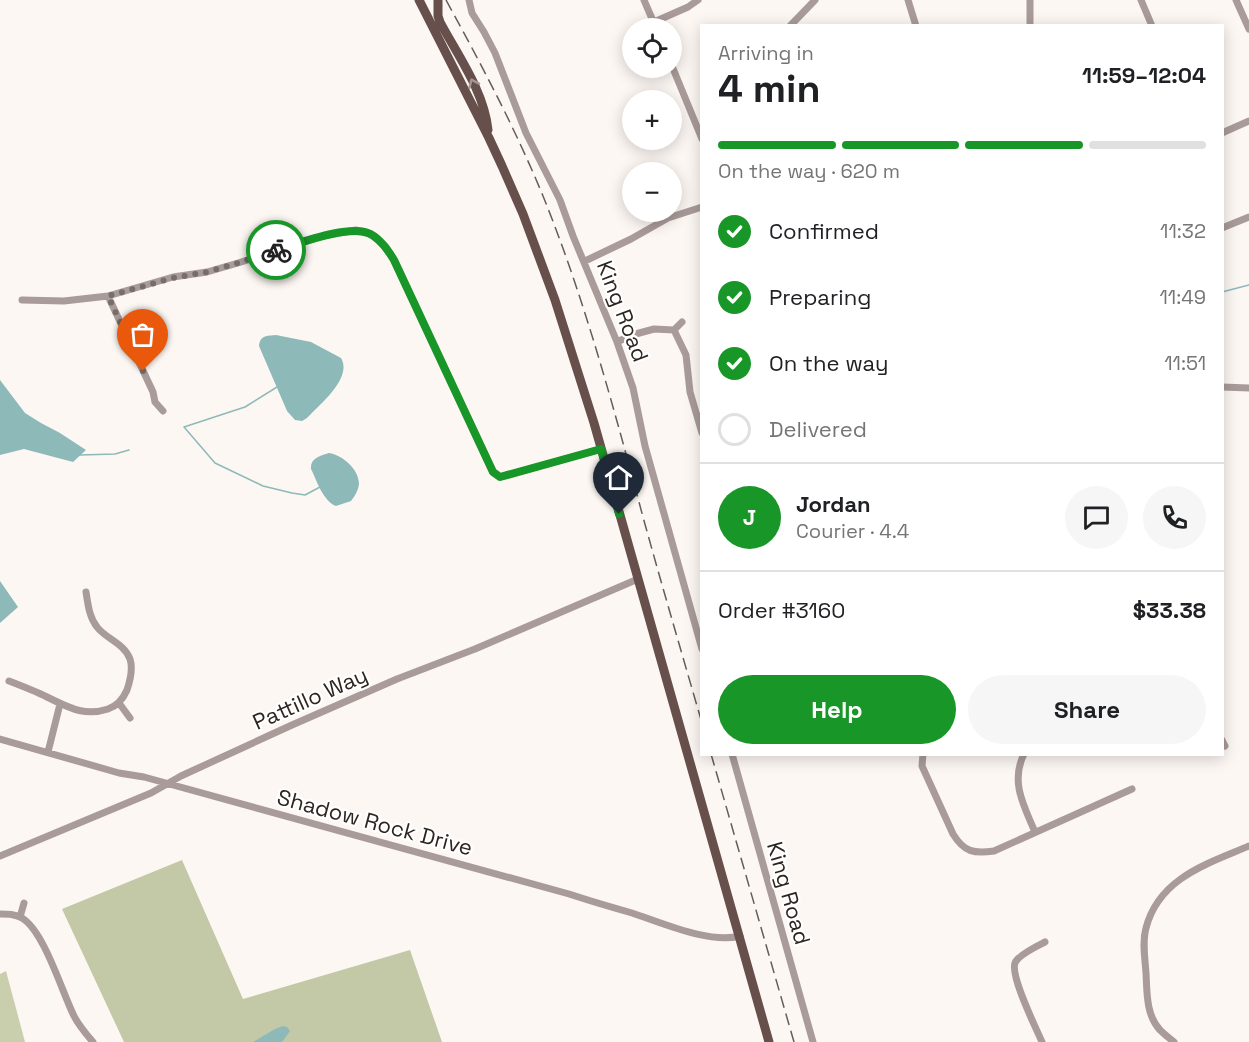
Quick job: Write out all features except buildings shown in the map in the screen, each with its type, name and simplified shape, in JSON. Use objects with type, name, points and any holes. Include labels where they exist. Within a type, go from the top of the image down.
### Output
[{"type":"main road","points":[[419,0],[489,138],[523,214],[555,300],[601,449],[770,1042]]},
{"type":"main road","points":[[426,11],[436,0]]},
{"type":"main road","points":[[436,0],[438,16],[470,76],[487,116],[489,138]]},
{"type":"street","name":"King Road","points":[[469,0],[472,12],[495,53],[526,133],[560,200],[617,342],[633,388],[645,446],[700,642]]},
{"type":"street","points":[[644,0],[652,18]]},
{"type":"street","points":[[668,18],[698,0]]},
{"type":"street","points":[[792,24],[815,0]]},
{"type":"street","points":[[908,0],[915,24]]},
{"type":"street","points":[[1030,0],[1030,24]]},
{"type":"street","points":[[1141,0],[1151,24]]},
{"type":"street","points":[[1236,0],[1249,28]]},
{"type":"street","points":[[677,78],[700,134]]},
{"type":"street","points":[[1224,132],[1249,121]]},
{"type":"street","points":[[585,261],[632,239],[668,218],[700,208]]},
{"type":"street","points":[[1224,227],[1249,217]]},
{"type":"street","points":[[22,300],[63,301],[108,296],[173,278],[207,272],[324,236],[357,231],[370,234],[386,247],[394,260],[493,472],[500,477],[601,449]]},
{"type":"street","points":[[108,296],[153,392],[155,402],[163,411]]},
{"type":"street","points":[[617,342],[654,329],[674,330],[682,322]]},
{"type":"street","points":[[674,330],[686,355],[690,392],[700,426]]},
{"type":"street","points":[[1224,387],[1249,388]]},
{"type":"street","name":"Pattillo Way","points":[[0,856],[151,793],[292,725],[638,579]]},
{"type":"street","points":[[9,681],[83,712],[98,712],[119,703],[129,685],[130,659],[119,644],[96,626],[92,619],[86,592]]},
{"type":"street","points":[[119,703],[130,718]]},
{"type":"street","points":[[48,752],[60,704]]},
{"type":"street","name":"Shadow Rock Drive","points":[[0,739],[569,894],[685,932],[729,939],[740,936]]},
{"type":"street","name":"King Road","points":[[733,756],[813,1042]]},
{"type":"street","points":[[923,756],[922,766],[957,842],[972,852],[994,851],[1132,789]]},
{"type":"street","points":[[1022,756],[1018,769],[1017,787],[1035,832]]},
{"type":"street","points":[[1174,1042],[1159,1029],[1149,1009],[1144,944],[1145,929],[1150,914],[1168,888],[1182,877],[1249,846]]},
{"type":"street","points":[[20,917],[24,903]]},
{"type":"street","points":[[0,914],[20,917],[34,930],[75,1018],[93,1042]]},
{"type":"street","points":[[1042,1042],[1014,970],[1019,957],[1045,942]]},
{"type":"green space","points":[[182,860],[243,999],[410,950],[442,1042],[124,1042],[62,909]]},
{"type":"green space","points":[[6,971],[25,1042],[0,1042],[0,974]]},
{"type":"water","points":[[276,335],[311,342],[341,358],[343,366],[339,382],[326,399],[302,421],[295,420],[287,411],[259,346],[262,338]]},
{"type":"water","points":[[0,380],[25,413],[86,450],[73,462],[24,449],[0,455]]},
{"type":"water","points":[[329,453],[339,456],[352,467],[359,483],[351,501],[336,506],[327,500],[311,469],[314,460]]},
{"type":"water","points":[[0,581],[18,607],[0,623]]},
{"type":"water","points":[[283,1026],[290,1031],[282,1042],[253,1042],[275,1029]]},
{"type":"waterway","points":[[1224,291],[1249,285]]},
{"type":"waterway","points":[[277,387],[245,407],[184,427],[215,463],[263,486],[305,495],[320,487]]},
{"type":"waterway","points":[[80,455],[115,454],[129,450]]},
{"type":"railway","points":[[446,0],[521,146],[558,235],[610,395],[700,716]]},
{"type":"railway","points":[[712,756],[794,1042]]},
{"type":"way so far","points":[[143,371],[108,296],[173,278],[207,272],[276,250]]},
{"type":"route","points":[[276,250],[324,236],[357,231],[370,234],[386,247],[394,260],[493,472],[500,477],[601,449],[619,514]]}]
